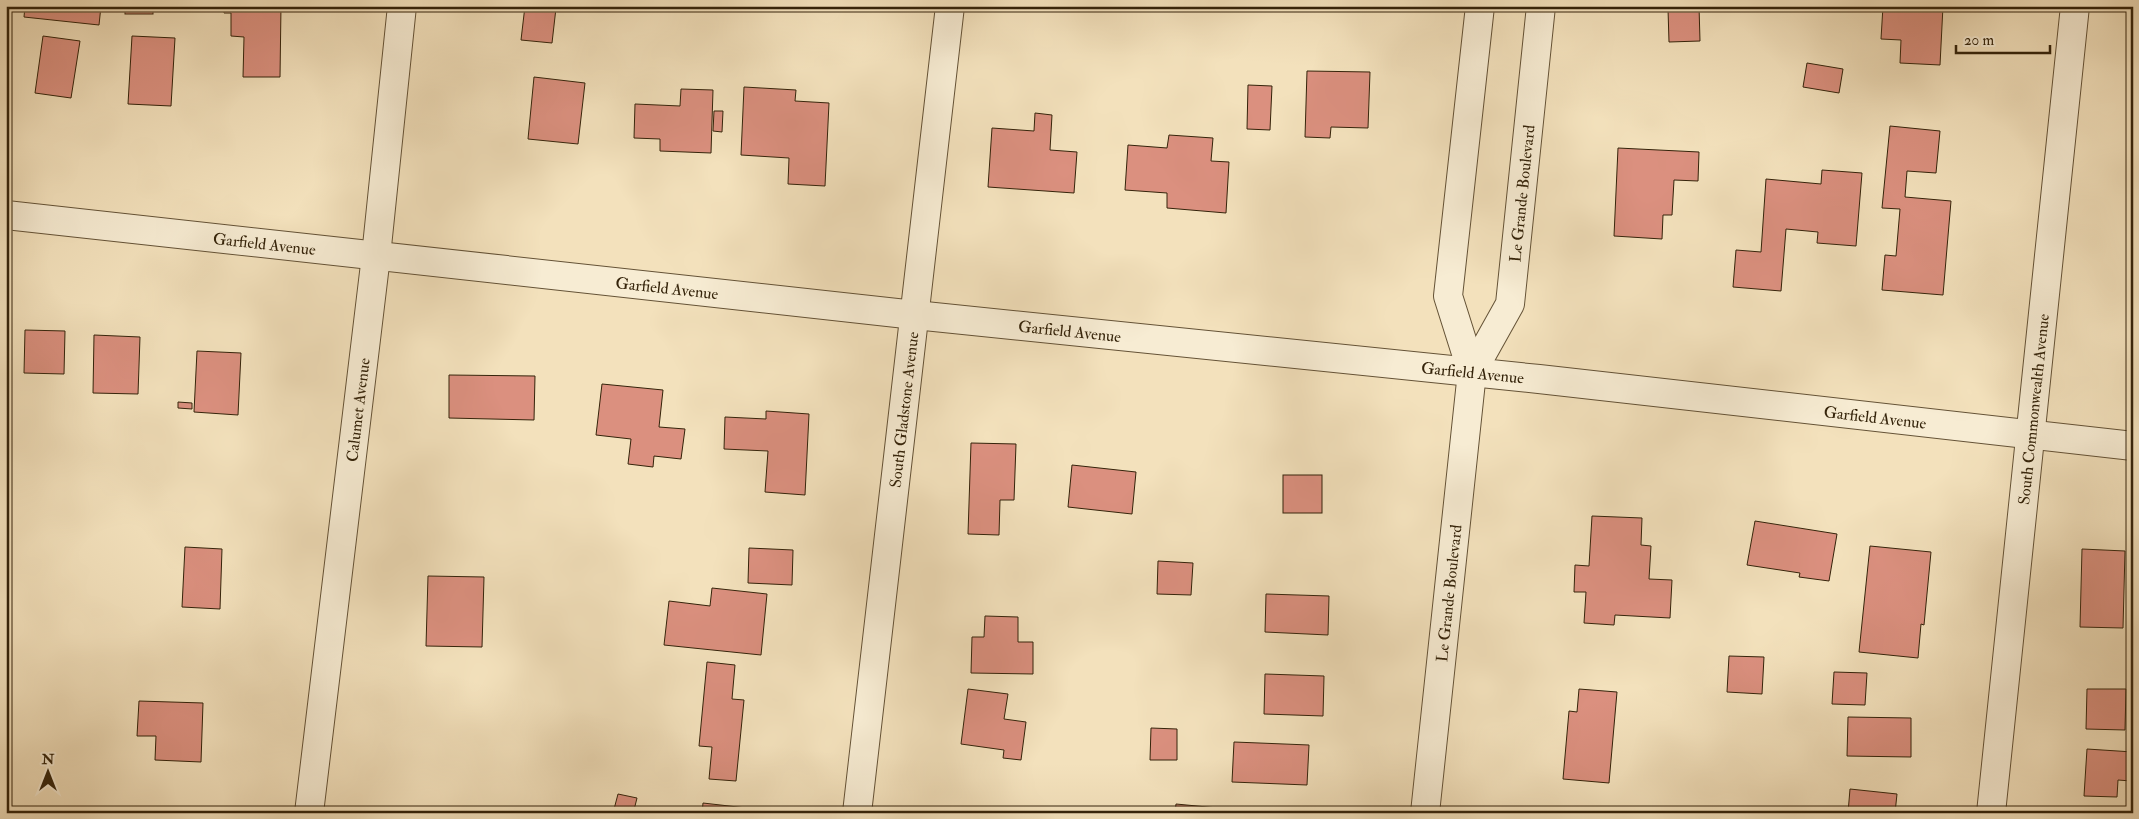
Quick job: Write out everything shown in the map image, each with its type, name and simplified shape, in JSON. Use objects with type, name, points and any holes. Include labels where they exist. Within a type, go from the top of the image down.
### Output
[{"type":"street","name":"Calumet Avenue","points":[[309,813],[376,256],[402,6]]},
{"type":"street","name":"South Gladstone Avenue","points":[[857,813],[950,6]]},
{"type":"street","name":"Le Grande Boulevard","points":[[1472,372],[1448,296],[1480,6]]},
{"type":"street","name":"Le Grande Boulevard","points":[[1425,813],[1472,372],[1510,304],[1541,6]]},
{"type":"street","name":"South Commonwealth Avenue","points":[[1991,813],[2075,6]]},
{"type":"street","name":"Garfield Avenue","points":[[6,215],[915,315],[1472,372],[2133,446]]},
{"type":"building","points":[[25,6],[101,6],[99,25],[24,17]]},
{"type":"building","points":[[125,6],[153,6],[153,14],[125,14]]},
{"type":"building","points":[[224,6],[281,6],[280,77],[243,77],[244,37],[231,36],[231,13],[224,13]]},
{"type":"building","points":[[525,6],[556,8],[552,43],[521,40]]},
{"type":"building","points":[[1646,6],[1699,6],[1700,41],[1669,42],[1668,9],[1646,10]]},
{"type":"building","points":[[1883,6],[1943,6],[1940,65],[1900,63],[1901,40],[1881,39]]},
{"type":"building","points":[[43,36],[80,41],[71,98],[35,93]]},
{"type":"building","points":[[132,36],[175,38],[171,106],[128,104]]},
{"type":"building","points":[[1807,63],[1843,69],[1839,93],[1803,87]]},
{"type":"building","points":[[1307,71],[1370,72],[1368,128],[1331,127],[1330,138],[1305,137]]},
{"type":"building","points":[[534,77],[585,83],[578,144],[528,139]]},
{"type":"building","points":[[1248,85],[1272,86],[1270,130],[1247,129]]},
{"type":"building","points":[[744,87],[796,90],[795,101],[829,103],[825,186],[788,184],[789,158],[741,155]]},
{"type":"building","points":[[681,89],[713,90],[711,153],[660,151],[660,139],[634,138],[635,104],[680,106]]},
{"type":"building","points":[[714,111],[723,111],[722,132],[713,131]]},
{"type":"building","points":[[1035,113],[1052,115],[1050,150],[1077,152],[1074,193],[988,187],[992,128],[1034,131]]},
{"type":"building","points":[[1890,126],[1940,131],[1936,173],[1907,171],[1905,197],[1951,201],[1943,295],[1882,290],[1885,255],[1896,256],[1900,209],[1882,208]]},
{"type":"building","points":[[1169,135],[1213,138],[1211,161],[1229,162],[1226,213],[1167,208],[1167,193],[1125,190],[1128,145],[1167,148]]},
{"type":"building","points":[[1618,148],[1699,152],[1698,181],[1674,180],[1672,215],[1663,215],[1662,239],[1614,236]]},
{"type":"building","points":[[1822,170],[1862,173],[1856,246],[1817,243],[1818,232],[1786,229],[1781,291],[1733,287],[1736,250],[1761,252],[1766,179],[1821,184]]},
{"type":"building","points":[[25,330],[65,331],[64,374],[24,373]]},
{"type":"building","points":[[94,335],[140,337],[138,394],[93,393]]},
{"type":"building","points":[[197,351],[241,353],[238,415],[194,412]]},
{"type":"building","points":[[449,375],[535,376],[534,420],[449,418]]},
{"type":"building","points":[[602,384],[663,390],[659,427],[685,429],[681,459],[654,456],[653,467],[628,464],[631,439],[596,435]]},
{"type":"building","points":[[178,402],[192,403],[192,409],[178,408]]},
{"type":"building","points":[[766,411],[809,414],[805,495],[765,492],[768,451],[724,449],[725,417],[766,419]]},
{"type":"building","points":[[971,443],[1016,444],[1014,500],[1000,500],[999,535],[968,534]]},
{"type":"building","points":[[1072,465],[1136,472],[1132,514],[1068,507]]},
{"type":"building","points":[[1283,475],[1322,475],[1322,513],[1283,513]]},
{"type":"building","points":[[1592,516],[1642,518],[1641,545],[1651,546],[1649,579],[1672,580],[1670,618],[1615,615],[1614,625],[1584,623],[1586,592],[1574,592],[1575,565],[1589,566]]},
{"type":"building","points":[[1755,521],[1837,534],[1829,581],[1799,577],[1800,573],[1747,565]]},
{"type":"building","points":[[1870,546],[1931,552],[1924,625],[1921,624],[1918,658],[1859,652]]},
{"type":"building","points":[[185,547],[222,549],[220,609],[182,607]]},
{"type":"building","points":[[749,548],[793,550],[792,585],[748,583]]},
{"type":"building","points":[[2082,549],[2125,551],[2123,628],[2080,627]]},
{"type":"building","points":[[1158,561],[1193,563],[1191,595],[1157,594]]},
{"type":"building","points":[[428,576],[484,577],[482,647],[426,646]]},
{"type":"building","points":[[712,588],[767,594],[761,655],[664,645],[669,601],[710,606]]},
{"type":"building","points":[[1266,594],[1329,596],[1328,635],[1265,632]]},
{"type":"building","points":[[985,616],[1018,617],[1018,642],[1033,642],[1033,674],[971,673],[972,637],[984,637]]},
{"type":"building","points":[[1729,656],[1764,657],[1762,694],[1727,692]]},
{"type":"building","points":[[707,662],[735,665],[732,699],[744,700],[736,781],[709,779],[712,747],[699,746]]},
{"type":"building","points":[[1834,672],[1867,673],[1865,705],[1832,704]]},
{"type":"building","points":[[1265,674],[1324,676],[1323,716],[1264,714]]},
{"type":"building","points":[[968,689],[1008,694],[1004,719],[1026,722],[1021,760],[1003,758],[1004,750],[961,744]]},
{"type":"building","points":[[1579,689],[1617,692],[1609,783],[1563,779],[1569,711],[1577,712]]},
{"type":"building","points":[[2087,689],[2126,689],[2125,730],[2086,729]]},
{"type":"building","points":[[139,701],[203,703],[201,762],[155,760],[156,736],[137,736]]},
{"type":"building","points":[[1848,717],[1911,718],[1911,757],[1847,756]]},
{"type":"building","points":[[1151,728],[1177,729],[1177,760],[1150,760]]},
{"type":"building","points":[[1234,742],[1309,745],[1307,785],[1232,782]]},
{"type":"building","points":[[2087,749],[2133,752],[2131,781],[2118,780],[2117,797],[2084,796]]},
{"type":"building","points":[[1850,789],[1897,794],[1895,813],[1848,813]]},
{"type":"building","points":[[618,794],[637,798],[634,810],[644,813],[613,813]]},
{"type":"building","points":[[703,803],[755,809],[755,813],[702,813]]},
{"type":"building","points":[[1176,804],[1270,813],[1175,813]]},
{"type":"building","points":[[971,808],[1036,811],[1035,813],[971,813]]},
{"type":"building","points":[[407,810],[446,811],[446,813],[407,813]]}]
